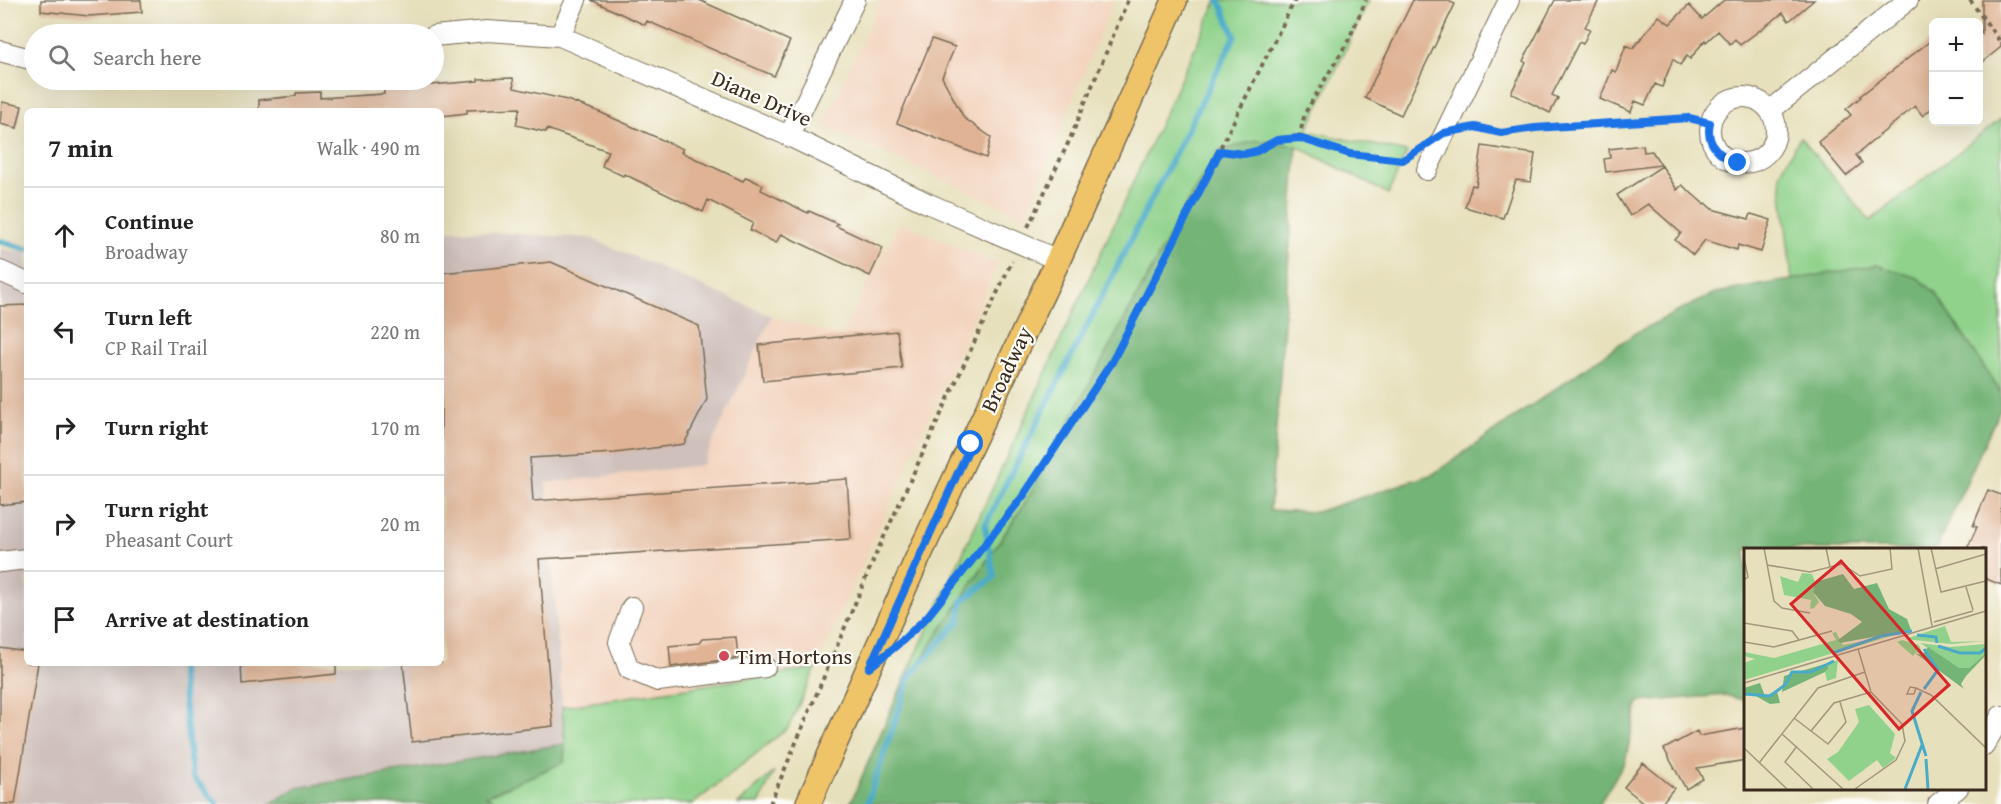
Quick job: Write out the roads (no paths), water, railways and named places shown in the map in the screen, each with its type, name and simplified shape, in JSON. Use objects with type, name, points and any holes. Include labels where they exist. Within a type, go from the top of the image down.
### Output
[{"type":"main road","name":"Broadway","points":[[808,804],[919,556],[1058,260],[1175,0]]},
{"type":"street","points":[[560,36],[576,0]]},
{"type":"street","points":[[789,136],[855,0]]},
{"type":"street","points":[[1426,170],[1509,0]]},
{"type":"street","points":[[1771,110],[1908,0]]},
{"type":"street","name":"Diane Drive","points":[[444,35],[487,31],[560,36],[789,136],[927,203],[1058,260]]},
{"type":"street","points":[[0,51],[24,57]]},
{"type":"street","points":[[1741,96],[1753,97],[1771,110],[1776,122],[1776,134],[1773,145],[1761,158],[1750,163],[1738,163],[1727,160],[1718,153],[1712,143],[1709,129],[1718,107],[1727,100],[1741,96]]},
{"type":"street","points":[[0,271],[24,282]]},
{"type":"street","points":[[0,562],[24,559]]},
{"type":"street","points":[[632,607],[619,642],[629,669],[658,681],[765,667]]},
{"type":"street","points":[[1986,743],[2001,716]]},
{"type":"street","points":[[1938,804],[1957,789]]},
{"type":"waterway","points":[[867,804],[910,676],[959,621],[962,601],[994,577],[985,525],[1235,36],[1219,0]]},
{"type":"waterway","points":[[0,241],[24,248]]},
{"type":"waterway","points":[[180,666],[192,776],[217,804]]},
{"type":"place","name":"Tim Hortons","points":[[724,656]]}]
